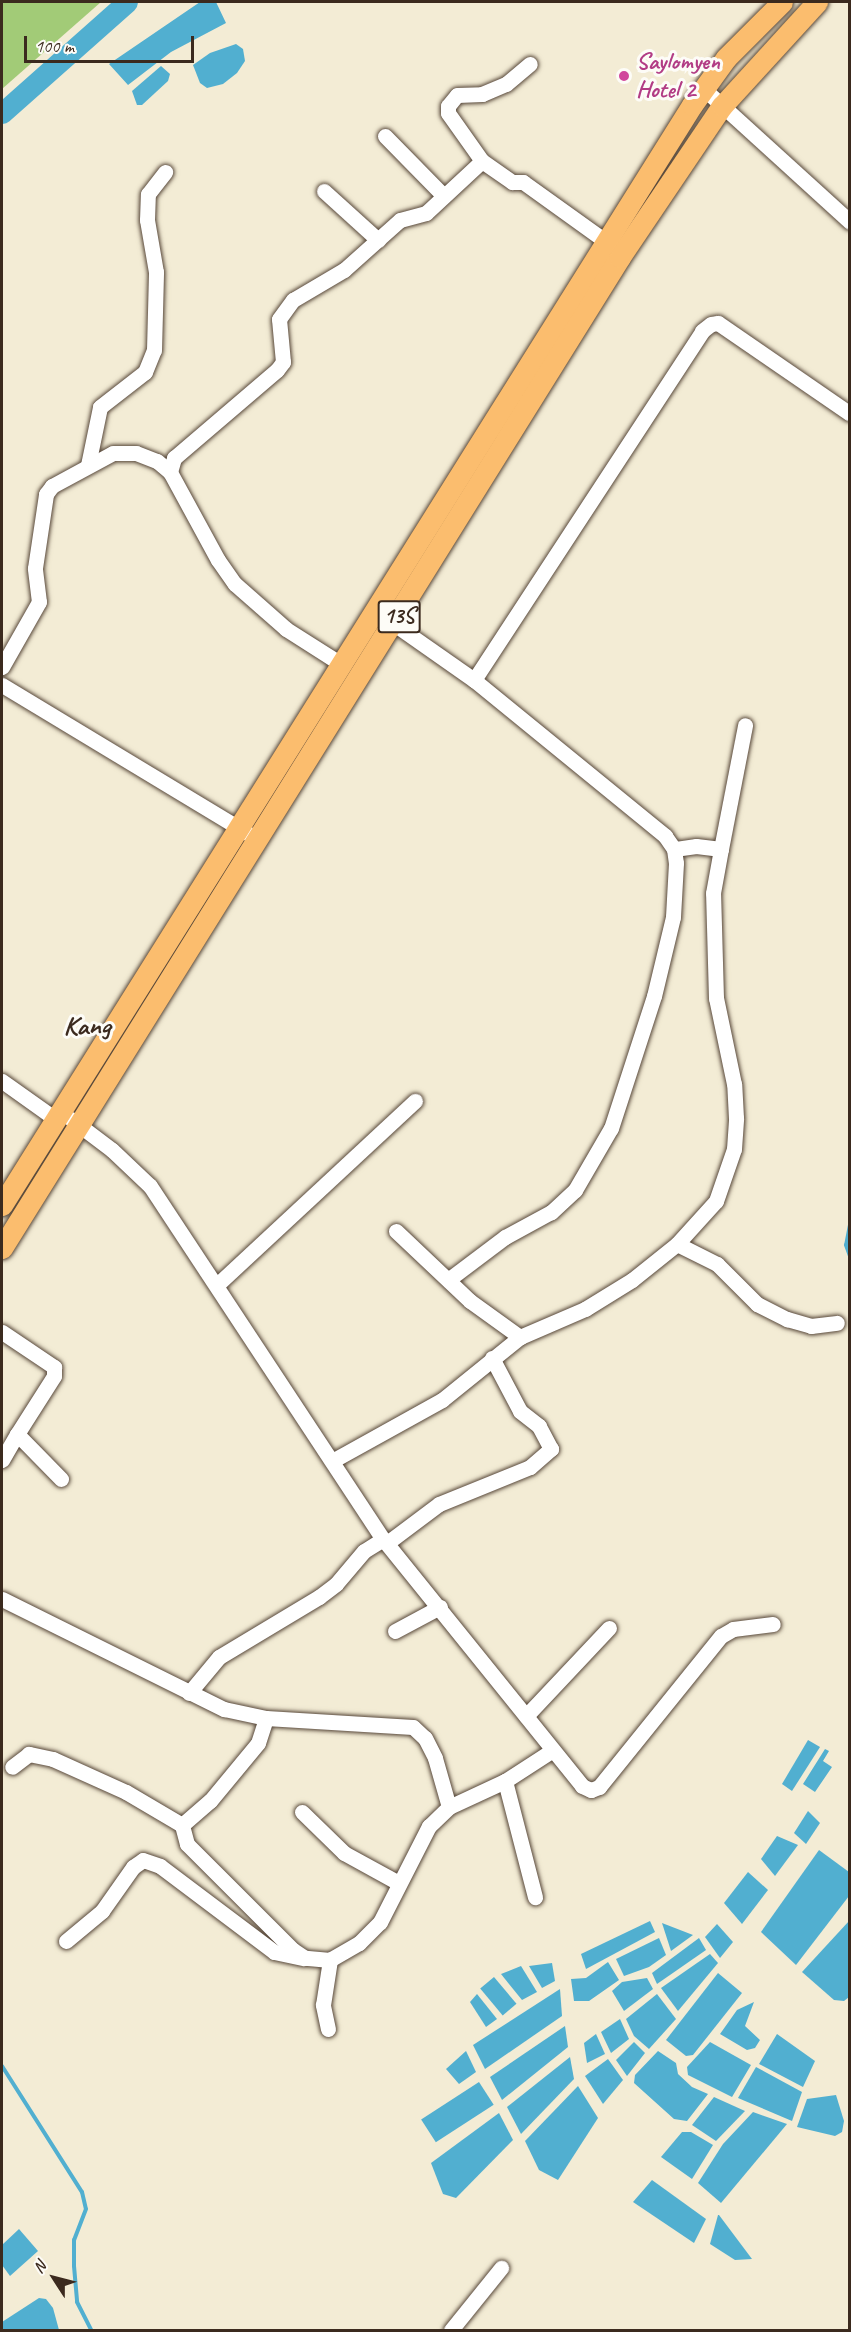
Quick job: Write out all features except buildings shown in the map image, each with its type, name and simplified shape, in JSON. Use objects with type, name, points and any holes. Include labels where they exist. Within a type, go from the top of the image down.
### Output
[{"type":"highway","name":"13S","points":[[2,1248],[248,834],[340,664],[605,241],[704,89],[726,58],[782,2]]},
{"type":"highway","name":"13S","points":[[2,1205],[56,1114],[394,624],[620,257],[722,106],[817,2]]},
{"type":"highway","points":[[536,353],[553,366]]},
{"type":"street","points":[[530,64],[506,84],[482,94],[457,95],[448,106],[448,113],[482,161],[513,182],[523,182],[605,241]]},
{"type":"street","points":[[704,89],[849,222]]},
{"type":"street","points":[[385,136],[444,196]]},
{"type":"street","points":[[170,472],[174,458],[251,396],[283,362],[279,319],[283,310],[293,300],[344,270],[400,220],[426,213],[482,161]]},
{"type":"street","points":[[88,465],[100,407],[129,389],[145,372],[154,350],[156,272],[147,220],[148,194],[165,172]]},
{"type":"street","points":[[324,191],[378,240]]},
{"type":"street","points":[[474,680],[702,331],[711,324],[718,323],[849,413]]},
{"type":"street","points":[[2,667],[39,602],[35,568],[46,494],[52,486],[112,453],[136,453],[157,461],[170,472],[218,560],[235,584],[286,629],[340,664]]},
{"type":"street","points":[[394,624],[474,680],[665,836],[674,849],[673,917],[654,996],[610,1128],[576,1190],[550,1212],[505,1237],[448,1280]]},
{"type":"street","points":[[2,685],[248,834]]},
{"type":"street","points":[[332,1461],[442,1400],[520,1337],[585,1309],[632,1280],[677,1244],[716,1201],[734,1149],[734,1084],[716,998],[713,893],[745,724]]},
{"type":"street","points":[[674,849],[696,846],[721,849]]},
{"type":"street","points":[[2,1081],[77,1124],[150,1186],[218,1284],[385,1541],[582,1786],[591,1790],[599,1787],[721,1636],[733,1629],[774,1624]]},
{"type":"street","points":[[218,1284],[415,1101]]},
{"type":"street","points":[[396,1231],[448,1280],[520,1337]]},
{"type":"street","points":[[677,1244],[717,1263],[757,1304],[811,1326],[837,1323]]},
{"type":"street","points":[[2,1332],[51,1364],[55,1371],[2,1460]]},
{"type":"street","points":[[189,1693],[219,1657],[253,1633],[319,1598],[364,1551],[385,1541],[439,1504],[530,1467],[551,1449],[539,1426],[520,1411],[492,1358]]},
{"type":"street","points":[[17,1434],[61,1479]]},
{"type":"street","points":[[2,1599],[225,1709],[266,1718],[413,1727],[425,1738],[435,1758],[449,1807]]},
{"type":"street","points":[[395,1631],[440,1607]]},
{"type":"street","points":[[526,1716],[609,1628]]},
{"type":"street","points":[[182,1825],[210,1801],[258,1743],[266,1718]]},
{"type":"street","points":[[66,1941],[102,1911],[133,1867],[143,1860],[160,1866],[274,1952],[330,1960],[358,1943],[380,1922],[398,1882],[429,1826],[449,1807],[505,1781],[553,1750]]},
{"type":"street","points":[[12,1767],[29,1754],[54,1759],[126,1792],[182,1825],[187,1844],[305,1958]]},
{"type":"street","points":[[505,1781],[535,1897]]},
{"type":"street","points":[[302,1812],[324,1838],[344,1853],[398,1882]]},
{"type":"street","points":[[328,2029],[323,2005],[330,1960]]},
{"type":"street","points":[[452,2331],[501,2268]]},
{"type":"green space","points":[[2,2],[101,2],[2,89]]},
{"type":"water","points":[[200,2],[216,2],[226,23],[171,52],[128,85],[109,64]]},
{"type":"water","points":[[236,44],[243,49],[245,61],[237,73],[223,84],[207,88],[200,83],[193,65],[210,53]]},
{"type":"water","points":[[161,66],[170,74],[168,81],[142,105],[137,105],[132,91]]},
{"type":"water","points":[[808,1740],[820,1747],[792,1791],[782,1784]]},
{"type":"water","points":[[825,1749],[829,1751],[823,1761],[832,1767],[815,1792],[803,1784]]},
{"type":"water","points":[[808,1811],[820,1823],[806,1844],[794,1833]]},
{"type":"water","points":[[777,1836],[798,1845],[775,1876],[761,1859]]},
{"type":"water","points":[[819,1850],[849,1872],[849,1896],[796,1965],[761,1932]]},
{"type":"water","points":[[748,1872],[768,1890],[742,1924],[724,1903]]},
{"type":"water","points":[[650,1921],[655,1932],[586,1969],[581,1954]]},
{"type":"water","points":[[849,1921],[849,1997],[844,2001],[834,2000],[802,1972]]},
{"type":"water","points":[[662,1923],[693,1935],[671,1951]]},
{"type":"water","points":[[717,1924],[733,1942],[720,1958],[705,1937]]},
{"type":"water","points":[[659,1938],[666,1955],[649,1967],[624,1976],[616,1959]]},
{"type":"water","points":[[699,1938],[706,1950],[657,1984],[652,1973]]},
{"type":"water","points":[[710,1954],[718,1963],[678,2011],[661,1988]]},
{"type":"water","points":[[608,1962],[619,1980],[589,2001],[574,2001],[571,1979],[586,1978]]},
{"type":"water","points":[[552,1963],[555,1981],[542,1988],[529,1966]]},
{"type":"water","points":[[521,1966],[537,1992],[522,2000],[501,1974]]},
{"type":"water","points":[[718,1973],[742,1993],[693,2055],[686,2056],[666,2040]]},
{"type":"water","points":[[494,1977],[516,2004],[503,2015],[480,1989]]},
{"type":"water","points":[[647,1978],[653,1989],[624,2011],[612,1991],[622,1982]]},
{"type":"water","points":[[560,1989],[562,2016],[485,2069],[473,2045]]},
{"type":"water","points":[[477,1994],[497,2019],[486,2027],[470,2002]]},
{"type":"water","points":[[657,1994],[676,2019],[649,2049],[634,2036],[626,2019]]},
{"type":"water","points":[[754,2002],[745,2026],[760,2040],[755,2048],[747,2050],[720,2034],[737,2010]]},
{"type":"water","points":[[620,2019],[629,2039],[611,2053],[601,2032]]},
{"type":"water","points":[[565,2026],[568,2047],[502,2100],[490,2077]]},
{"type":"water","points":[[596,2034],[605,2054],[587,2063],[584,2043]]},
{"type":"water","points":[[777,2034],[815,2061],[803,2087],[759,2064]]},
{"type":"water","points":[[634,2042],[645,2053],[627,2076],[616,2060]]},
{"type":"water","points":[[710,2042],[751,2065],[732,2097],[688,2075],[687,2067]]},
{"type":"water","points":[[466,2051],[476,2072],[459,2084],[446,2069]]},
{"type":"water","points":[[658,2051],[676,2063],[678,2074],[692,2087],[708,2094],[687,2121],[674,2119],[634,2083],[635,2075]]},
{"type":"water","points":[[570,2057],[574,2079],[521,2134],[507,2107]]},
{"type":"water","points":[[608,2059],[623,2080],[603,2104],[585,2076]]},
{"type":"water","points":[[756,2067],[802,2092],[792,2121],[738,2098]]},
{"type":"water","points":[[479,2082],[494,2105],[436,2142],[421,2120]]},
{"type":"water","points":[[578,2086],[598,2118],[558,2180],[539,2170],[525,2141]]},
{"type":"water","points":[[836,2095],[844,2121],[842,2132],[835,2136],[797,2127],[807,2099]]},
{"type":"water","points":[[714,2097],[745,2111],[716,2141],[692,2125]]},
{"type":"water","points":[[753,2112],[787,2124],[721,2203],[698,2183],[723,2144]]},
{"type":"water","points":[[499,2113],[513,2140],[456,2198],[443,2194],[431,2163]]},
{"type":"water","points":[[682,2132],[691,2132],[713,2145],[692,2179],[661,2157]]},
{"type":"water","points":[[652,2180],[706,2219],[694,2243],[633,2202]]},
{"type":"water","points":[[718,2215],[752,2259],[735,2260],[710,2244]]},
{"type":"water","points":[[19,2229],[38,2251],[10,2276],[2,2265],[2,2245]]},
{"type":"water","points":[[39,2298],[46,2299],[53,2308],[59,2330],[2,2330],[2,2322]]},
{"type":"waterway","points":[[2,113],[127,2]]},
{"type":"waterway","points":[[850,878],[850,962]]},
{"type":"waterway","points":[[850,1225],[846,1245],[850,1256]]},
{"type":"waterway","points":[[2,2066],[82,2192],[86,2209],[74,2240],[74,2266],[77,2302],[91,2330]]},
{"type":"place","name":"Saylomyen Hotel 2","points":[[624,76]]},
{"type":"district","name":"Kang","points":[[87,1026]]}]
